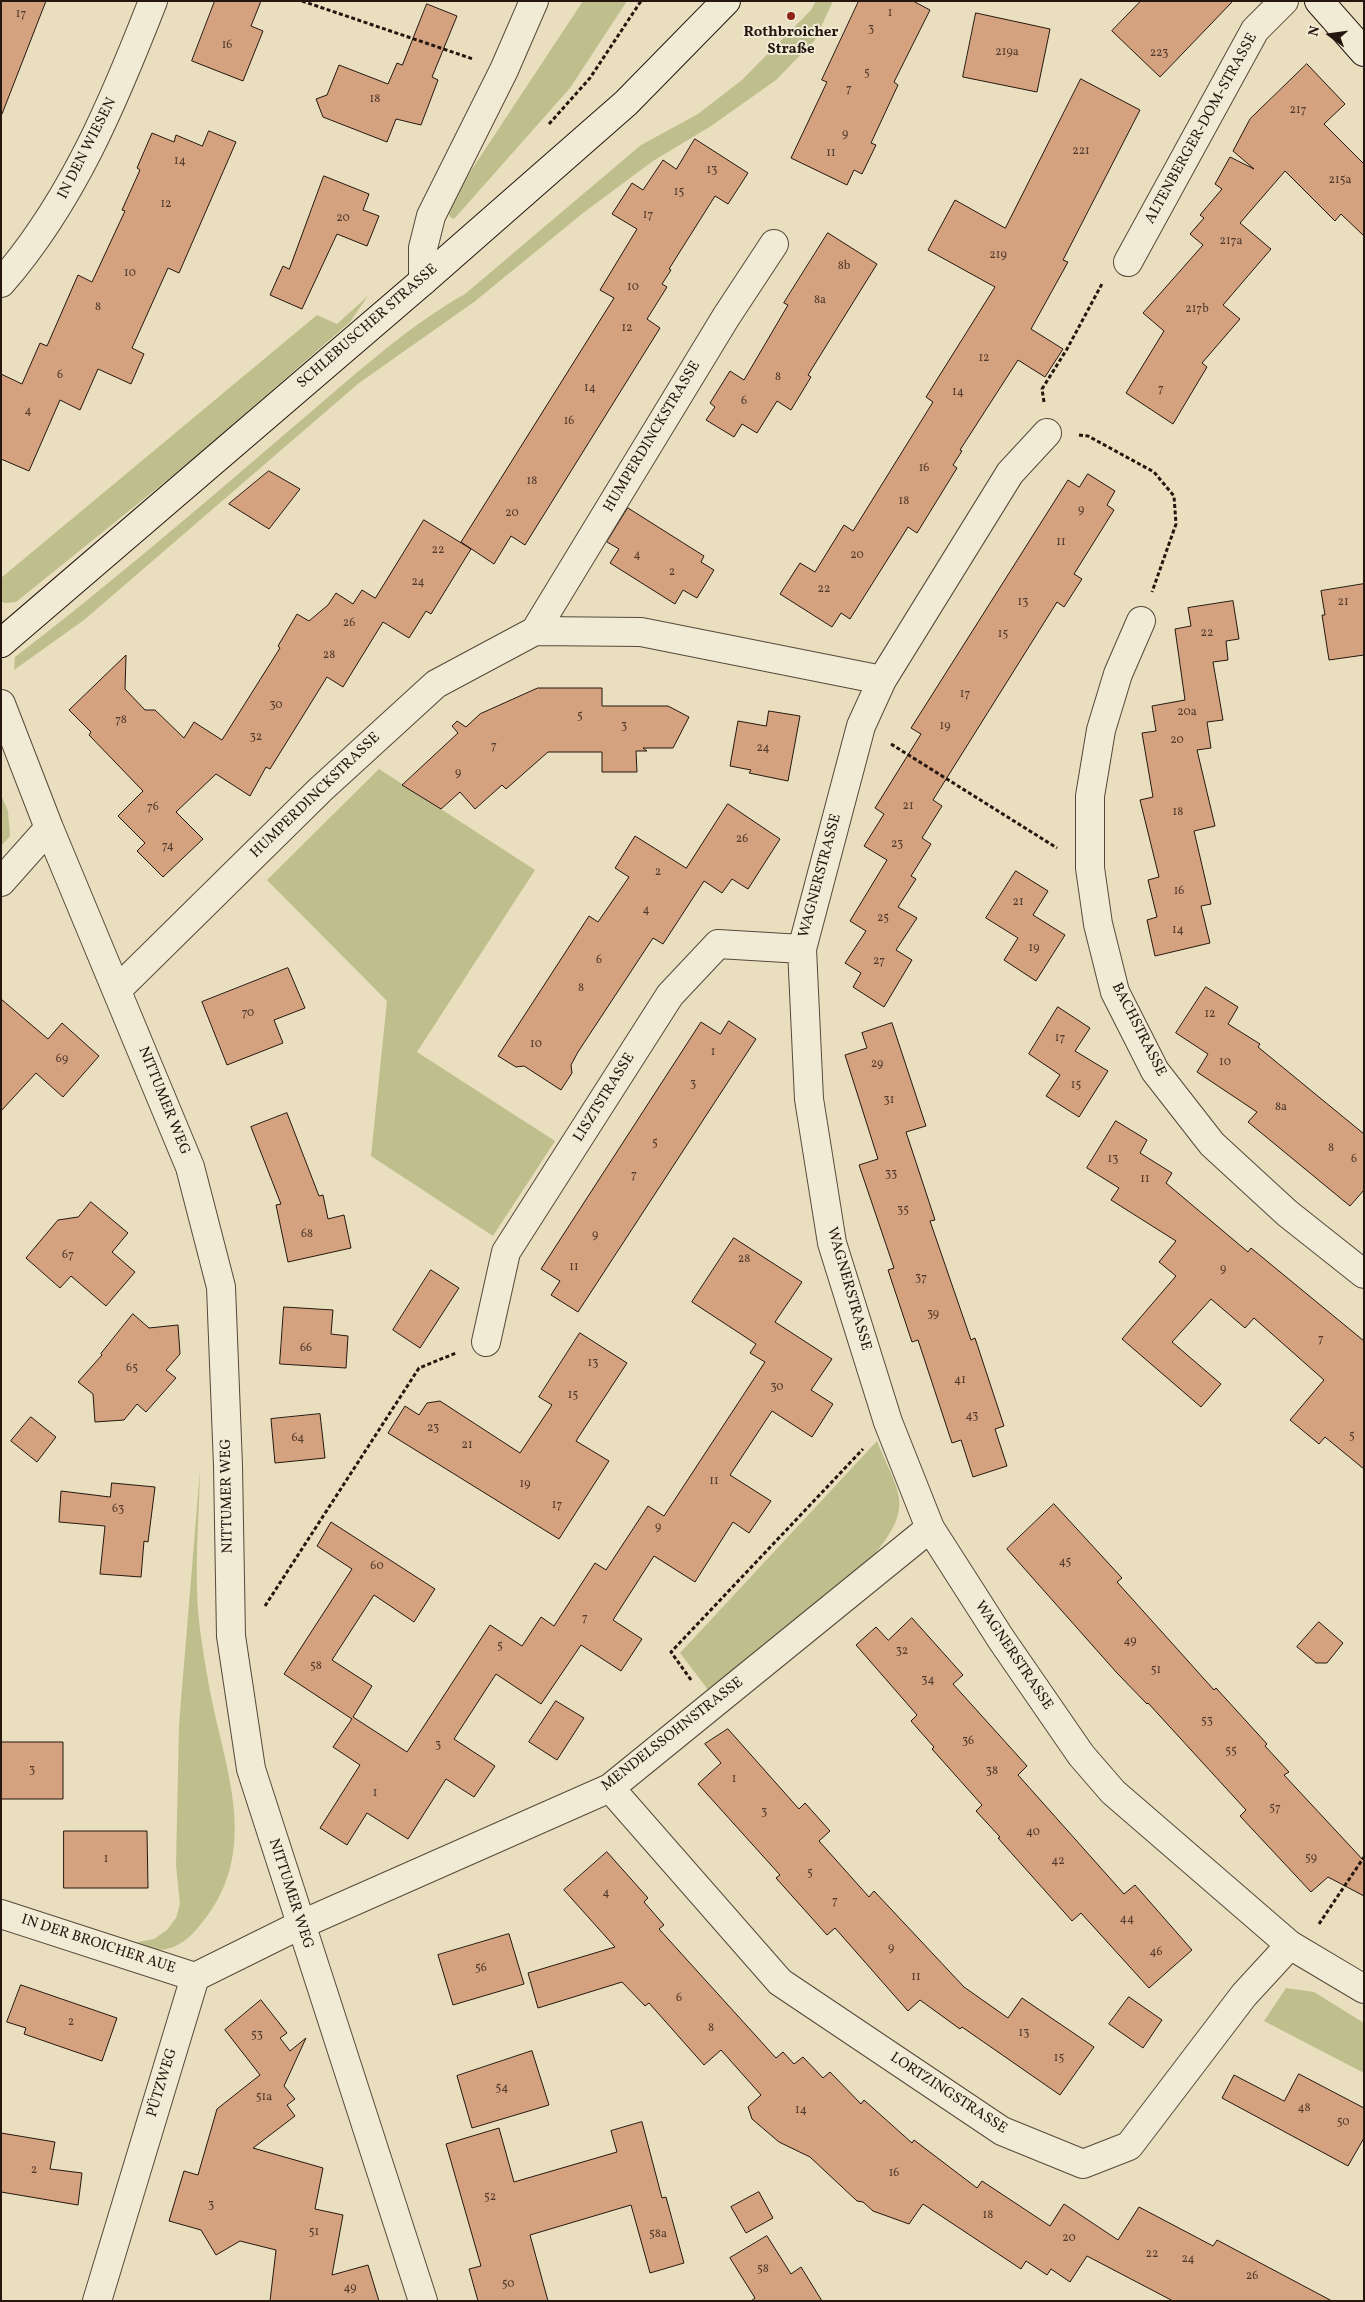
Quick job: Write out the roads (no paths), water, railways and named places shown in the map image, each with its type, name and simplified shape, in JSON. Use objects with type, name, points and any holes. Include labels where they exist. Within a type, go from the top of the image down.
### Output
[{"type":"street","name":"IN DEN WIESEN","points":[[1,283],[20,262],[62,202],[121,83],[152,1]]},
{"type":"street","points":[[423,281],[423,248],[431,216],[504,70],[534,1]]},
{"type":"street","name":"SCHLEBUSCHER STRASSE","points":[[1,643],[423,281],[626,103],[726,1]]},
{"type":"street","name":"ALTENBERGER-DOM-STRASSE","points":[[1128,262],[1255,30],[1284,1]]},
{"type":"street","points":[[1319,1],[1364,52]]},
{"type":"street","name":"HUMPERDINCKSTRASSE","points":[[535,630],[726,317],[774,244]]},
{"type":"street","name":"WAGNERSTRASSE","points":[[1047,433],[1010,473],[882,680],[861,726],[802,949],[809,1098],[832,1242],[888,1422],[930,1528],[1000,1639],[1080,1755],[1113,1792],[1290,1944],[1364,1988]]},
{"type":"street","name":"BACHSTRASSE","points":[[1141,621],[1118,674],[1100,730],[1090,796],[1090,868],[1098,924],[1116,992],[1155,1071],[1212,1144],[1287,1213],[1364,1274]]},
{"type":"street","name":"HUMPERDINCKSTRASSE","points":[[118,989],[320,790],[436,684],[535,630],[641,632],[882,680]]},
{"type":"street","name":"NITTUMER WEG","points":[[1,704],[49,828],[118,989],[190,1167],[221,1286],[228,1466],[231,1636],[251,1769],[423,2301]]},
{"type":"street","points":[[1,882],[49,828]]},
{"type":"street","name":"LISZTSTRASSE","points":[[486,1342],[506,1252],[670,995],[718,944],[802,949]]},
{"type":"street","name":"MENDELSSOHNSTRASSE","points":[[300,1924],[610,1788],[930,1528]]},
{"type":"street","name":"LORTZINGSTRASSE","points":[[610,1788],[780,1982],[1002,2131],[1083,2164],[1129,2146],[1244,1995],[1290,1944]]},
{"type":"street","name":"IN DER BROICHER AUE","points":[[1,1914],[195,1977]]},
{"type":"street","points":[[195,1977],[300,1924]]},
{"type":"street","name":"PÜTZWEG","points":[[97,2301],[195,1977]]},
{"type":"place","name":"Rothbroicher Straße","points":[[791,16]]}]
